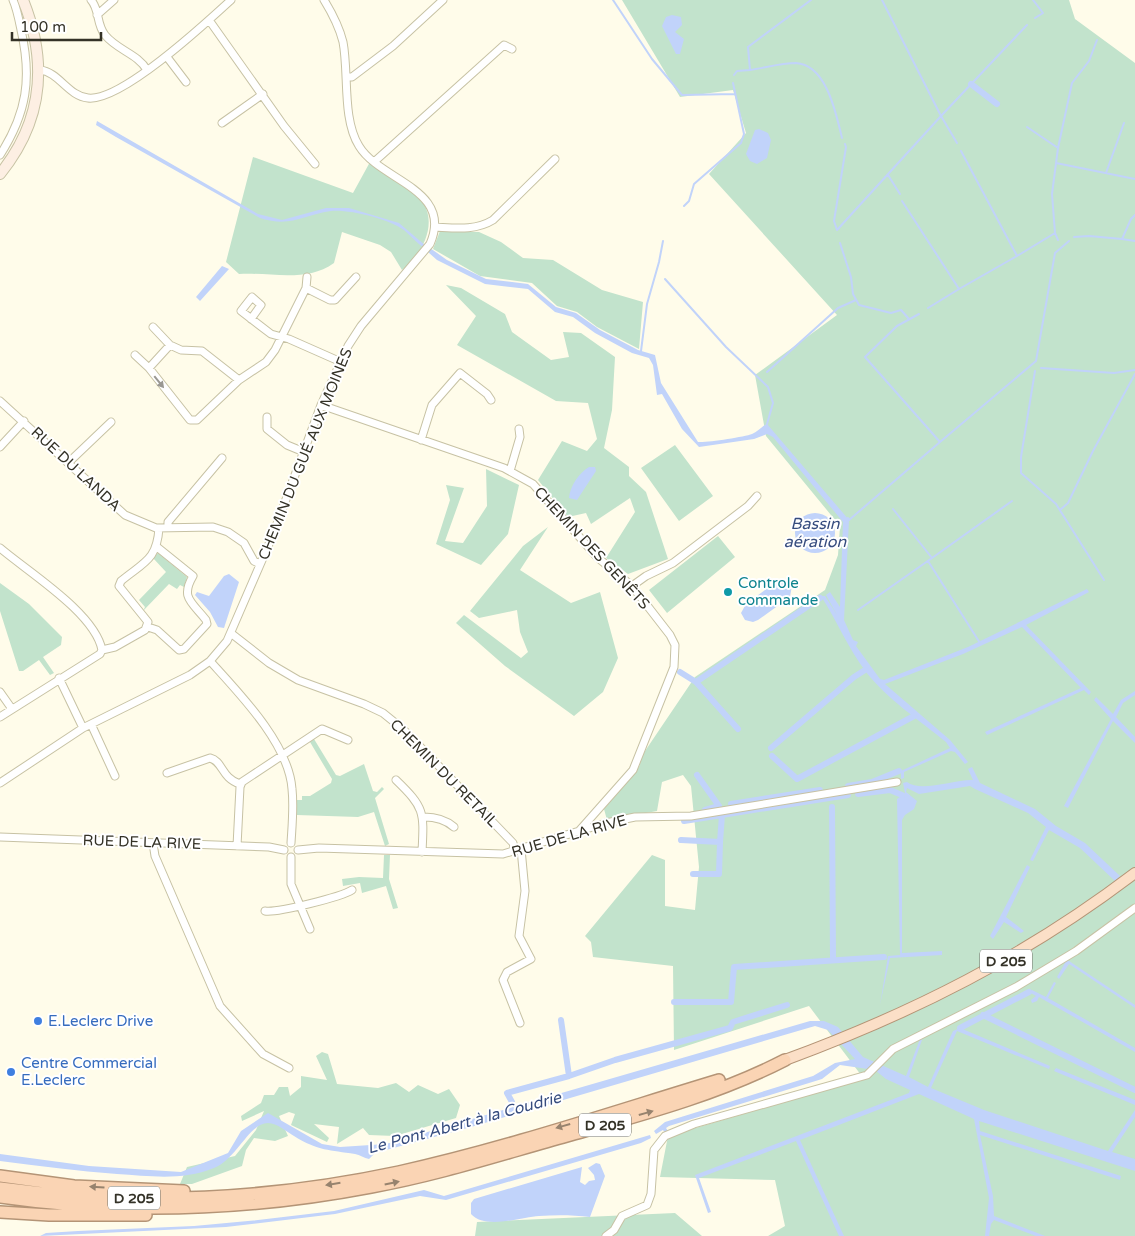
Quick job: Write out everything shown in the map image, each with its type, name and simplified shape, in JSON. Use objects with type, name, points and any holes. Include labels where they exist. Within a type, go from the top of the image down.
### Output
[{"type":"highway","name":"D 205","points":[[0,1188],[84,1197],[201,1198],[268,1193],[339,1183],[436,1163],[785,1060]]},
{"type":"highway","name":"D 205","points":[[0,1198],[118,1207],[201,1207],[256,1203],[372,1187],[455,1168],[662,1109],[785,1060]]},
{"type":"highway","points":[[0,1176],[74,1186],[129,1190],[268,1193]]},
{"type":"highway","points":[[0,1212],[48,1215],[158,1215],[240,1210],[256,1203]]},
{"type":"main road","points":[[0,174],[16,151],[26,131],[34,108],[40,70],[34,33],[23,0]]},
{"type":"main road","name":"D 205","points":[[785,1060],[866,1030],[1000,964],[1058,928],[1135,873]]},
{"type":"street","points":[[0,155],[13,135],[27,88],[27,57],[13,0]]},
{"type":"street","points":[[91,0],[98,9],[97,15],[100,29],[109,40],[142,61],[147,70]]},
{"type":"street","points":[[97,15],[114,0]]},
{"type":"street","points":[[40,70],[52,73],[71,91],[88,98],[107,95],[167,56],[231,0]]},
{"type":"street","points":[[324,0],[336,22],[343,42],[352,130],[359,147],[374,162],[419,192],[428,203],[435,227],[465,228],[482,226],[493,220],[555,159]]},
{"type":"street","points":[[346,77],[352,77],[393,46],[442,0]]},
{"type":"street","points":[[210,20],[284,126],[315,164]]},
{"type":"street","points":[[374,162],[504,45],[512,49]]},
{"type":"street","points":[[167,56],[186,82]]},
{"type":"street","points":[[222,123],[263,94]]},
{"type":"street","name":"CHEMIN DU GUÉ AUX MOINES","points":[[0,783],[83,728],[177,682],[210,661],[232,634],[321,405],[341,362],[361,326],[430,244],[435,227]]},
{"type":"street","points":[[135,354],[192,421],[197,420],[239,380],[266,362],[282,338],[306,288],[307,277]]},
{"type":"street","points":[[306,288],[330,300],[335,300],[356,277]]},
{"type":"street","points":[[251,318],[271,334],[341,362]]},
{"type":"street","points":[[153,327],[170,345],[181,350],[202,351],[239,380]]},
{"type":"street","points":[[148,368],[170,345]]},
{"type":"street","points":[[421,440],[432,405],[460,373],[487,394],[491,400]]},
{"type":"street","name":"RUE DU LANDA","points":[[0,401],[125,515],[139,522],[159,528],[213,527],[228,532],[240,540],[254,561],[260,564]]},
{"type":"street","name":"CHEMIN DES GENÊTS","points":[[321,405],[510,471],[532,484],[597,556],[632,586],[670,635],[674,645],[674,667],[633,770],[579,832]]},
{"type":"street","points":[[267,417],[267,429],[282,441],[304,452]]},
{"type":"street","name":"RUE DU LANDA","points":[[0,447],[24,421]]},
{"type":"street","points":[[68,463],[111,422]]},
{"type":"street","points":[[510,471],[520,437],[520,429]]},
{"type":"street","points":[[168,528],[168,522],[222,458]]},
{"type":"street","points":[[632,586],[646,576],[673,563],[748,506],[757,496]]},
{"type":"street","points":[[148,627],[148,622],[119,586],[121,581],[153,555],[157,547],[159,528]]},
{"type":"street","points":[[0,717],[59,678],[100,654],[102,650],[115,647],[148,627],[157,630],[179,650],[184,648],[207,624],[206,620],[187,596],[187,587],[193,576],[157,547]]},
{"type":"street","points":[[0,548],[73,608],[96,634],[102,650]]},
{"type":"street","name":"CHEMIN DU RETAIL","points":[[232,634],[268,663],[298,680],[364,704],[395,722],[513,842],[518,850]]},
{"type":"street","points":[[210,661],[247,702],[281,755],[288,771],[292,790],[291,844]]},
{"type":"street","points":[[59,678],[83,728]]},
{"type":"street","points":[[0,692],[12,709]]},
{"type":"street","points":[[91,724],[115,776]]},
{"type":"street","points":[[240,784],[322,729],[348,740]]},
{"type":"street","points":[[167,773],[210,758],[216,760],[229,780],[240,784]]},
{"type":"street","points":[[396,780],[421,806],[424,817],[422,852]]},
{"type":"street","name":"RUE DE LA RIVE","points":[[298,850],[319,848],[486,855],[518,850],[635,817],[691,816],[897,782]]},
{"type":"street","points":[[237,846],[240,784]]},
{"type":"street","points":[[424,817],[431,817],[449,823],[454,827]]},
{"type":"street","name":"RUE DE LA RIVE","points":[[0,837],[237,846],[284,850]]},
{"type":"street","points":[[153,843],[155,856],[220,1006],[263,1054],[289,1068]]},
{"type":"street","points":[[291,844],[296,846],[298,850],[296,855],[290,857],[285,854],[284,850],[285,846],[291,844]]},
{"type":"street","points":[[518,850],[525,891],[519,936],[531,959],[507,972],[503,980],[520,1023]]},
{"type":"street","points":[[290,857],[291,884],[310,929]]},
{"type":"street","points":[[265,911],[274,912],[344,896],[352,890]]},
{"type":"street","points":[[606,1236],[614,1230],[622,1216],[647,1205],[651,1194],[654,1150],[664,1136],[694,1124],[870,1073],[893,1049],[961,1016],[1054,964],[1135,908]]},
{"type":"green space","points":[[622,0],[1069,0],[1075,19],[1135,63],[1135,1236],[768,1236],[785,1226],[775,1180],[660,1177],[668,1136],[864,1079],[809,1006],[674,1050],[673,966],[593,957],[591,942],[585,936],[652,855],[665,860],[665,906],[695,910],[699,867],[691,786],[683,775],[662,782],[657,811],[607,820],[604,809],[639,767],[643,754],[695,677],[825,590],[838,555],[840,526],[766,436],[755,375],[837,315],[709,174],[746,133],[733,90],[680,97]]},
{"type":"green space","points":[[253,157],[353,193],[370,162],[409,189],[420,199],[426,208],[428,227],[422,247],[402,270],[391,252],[380,245],[342,232],[334,263],[323,269],[300,275],[239,274],[226,262]]},
{"type":"green space","points":[[440,231],[479,232],[501,242],[523,258],[553,260],[602,290],[643,302],[639,349],[597,327],[577,312],[557,306],[532,283],[480,276],[433,249]]},
{"type":"green space","points":[[446,285],[461,288],[505,314],[512,332],[551,360],[569,357],[563,332],[581,333],[615,357],[612,410],[604,448],[629,467],[629,476],[646,492],[668,559],[628,574],[606,558],[635,512],[630,498],[591,524],[586,513],[568,517],[538,480],[562,441],[587,451],[597,439],[588,403],[556,401],[457,345],[476,316]]},
{"type":"green space","points":[[675,445],[713,496],[679,521],[641,468]]},
{"type":"green space","points":[[486,469],[519,485],[508,534],[481,565],[436,544],[450,500],[446,485],[464,488],[445,541],[463,543],[487,506]]},
{"type":"green space","points":[[548,527],[520,570],[571,603],[600,592],[618,658],[603,692],[574,716],[505,666],[456,623],[464,615],[521,658],[528,652],[520,632],[517,610],[479,618],[470,611],[523,546]]},
{"type":"green space","points":[[718,536],[735,557],[667,613],[649,590]]},
{"type":"green space","points":[[158,553],[187,577],[184,587],[180,585],[177,589],[169,584],[143,611],[145,607],[139,600],[166,572],[153,558]]},
{"type":"green space","points":[[0,583],[29,604],[62,637],[61,645],[43,657],[54,673],[50,675],[39,660],[23,671],[19,671],[0,611]]},
{"type":"green space","points":[[314,739],[336,775],[340,776],[364,764],[373,791],[377,792],[382,787],[384,789],[375,798],[389,844],[385,846],[374,812],[358,817],[297,815],[297,800],[302,800],[302,796],[310,796],[331,783],[332,779],[310,742]]},
{"type":"green space","points":[[384,855],[390,855],[389,879],[398,908],[393,909],[386,886],[362,893],[360,883],[343,886],[342,879],[359,877],[383,878]]},
{"type":"green space","points":[[322,1052],[328,1054],[337,1084],[378,1088],[396,1083],[409,1092],[418,1085],[438,1094],[449,1089],[460,1105],[456,1118],[395,1136],[369,1135],[363,1128],[337,1144],[339,1127],[314,1124],[329,1138],[327,1142],[291,1125],[295,1114],[289,1112],[279,1116],[288,1136],[275,1141],[254,1138],[246,1150],[242,1166],[192,1184],[180,1184],[187,1167],[235,1156],[256,1130],[264,1111],[242,1121],[241,1116],[261,1103],[264,1095],[274,1095],[279,1087],[288,1087],[290,1096],[301,1087],[301,1076],[327,1080],[316,1056]]},
{"type":"green space","points":[[675,1213],[702,1236],[475,1236],[477,1222]]},
{"type":"water","points":[[672,15],[681,17],[682,25],[675,32],[684,39],[680,54],[676,54],[662,26],[666,17]]},
{"type":"water","points":[[97,121],[258,214],[282,220],[326,208],[349,208],[399,223],[426,246],[424,248],[404,230],[389,222],[358,213],[331,211],[280,222],[260,218],[116,137],[96,125]]},
{"type":"water","points":[[759,129],[768,133],[771,140],[767,158],[757,164],[750,161],[746,154],[755,130]]},
{"type":"water","points":[[430,248],[447,260],[486,279],[528,284],[556,307],[576,313],[600,330],[638,350],[655,355],[661,383],[698,442],[716,441],[748,435],[767,424],[849,520],[844,620],[853,640],[858,642],[856,646],[880,679],[884,680],[968,647],[1087,589],[1089,592],[1026,625],[1091,692],[1089,695],[1084,690],[987,735],[985,732],[1081,688],[1022,627],[963,654],[885,684],[950,740],[968,762],[965,764],[955,752],[951,751],[904,772],[904,778],[901,779],[901,771],[950,748],[946,742],[893,700],[874,682],[848,644],[821,596],[825,596],[837,615],[826,595],[830,592],[840,607],[843,522],[773,437],[767,434],[754,439],[699,447],[682,429],[662,394],[657,395],[653,365],[649,358],[632,353],[595,333],[573,317],[555,312],[528,289],[485,284],[437,260],[428,252]]},
{"type":"water","points":[[222,266],[229,269],[200,301],[196,297]]},
{"type":"water","points":[[589,467],[595,467],[596,471],[577,500],[569,498],[576,480]]},
{"type":"water","name":"Bassin aération","points":[[815,513],[829,519],[835,533],[829,547],[815,553],[801,547],[795,533],[801,519]]},
{"type":"water","points":[[229,574],[239,582],[224,628],[218,627],[210,612],[195,595],[197,592],[209,596],[224,576]]},
{"type":"water","name":"Bassin aération","points":[[783,580],[792,585],[790,597],[758,620],[753,622],[745,620],[741,613],[746,604],[777,581]]},
{"type":"water","points":[[1135,691],[1135,695],[1123,703],[1116,717],[1135,737],[1135,743],[1113,721],[1068,808],[1064,806],[1111,719],[1094,700],[1096,697],[1113,714],[1121,700]]},
{"type":"water","points":[[972,767],[980,783],[1035,809],[1056,826],[1085,843],[1120,876],[1115,881],[1080,848],[1049,830],[1033,861],[1030,860],[1046,827],[1028,813],[970,786],[919,794],[907,788],[906,792],[917,801],[914,809],[905,815],[902,820],[902,953],[942,951],[942,955],[890,958],[880,1005],[888,956],[900,955],[897,799],[905,793],[903,783],[929,786],[973,780],[968,769]]},
{"type":"water","points":[[1027,865],[1030,867],[1006,917],[1024,931],[1021,933],[1004,922],[993,939],[990,936]]},
{"type":"water","points":[[1066,959],[1135,1005],[1135,1008],[1069,964],[1059,979],[1057,977],[1065,963],[1063,960]]},
{"type":"water","points":[[1054,982],[1056,983],[1048,998],[1135,1048],[1135,1052],[1039,997],[1037,1001],[1032,1003],[1031,1000],[1036,996],[1029,992],[1032,990],[1046,997]]},
{"type":"water","name":"Le Pont Abert à la Coudrie","points":[[810,1021],[824,1021],[838,1027],[863,1057],[906,1076],[920,1039],[923,1037],[909,1077],[928,1087],[953,1031],[960,1028],[1050,1066],[1049,1069],[957,1031],[931,1088],[984,1110],[1108,1151],[1135,1110],[1135,1117],[1112,1152],[1135,1159],[1135,1171],[979,1121],[980,1131],[1121,1176],[1120,1180],[980,1135],[993,1196],[994,1216],[1045,1236],[1036,1236],[994,1220],[991,1224],[989,1236],[985,1236],[989,1198],[974,1119],[919,1094],[800,1140],[844,1236],[839,1236],[796,1141],[699,1178],[711,1212],[708,1213],[695,1175],[909,1093],[910,1090],[886,1079],[875,1070],[840,1065],[822,1079],[669,1126],[666,1128],[668,1131],[665,1133],[663,1130],[656,1134],[654,1131],[665,1122],[813,1076],[835,1063],[855,1059],[828,1030],[815,1026],[471,1127],[375,1153],[369,1159],[355,1154],[317,1147],[302,1141],[278,1126],[268,1123],[255,1129],[222,1163],[214,1168],[190,1175],[166,1177],[117,1174],[0,1161],[0,1154],[89,1166],[181,1172],[228,1153],[241,1131],[268,1113],[322,1144],[340,1147],[386,1144]]},
{"type":"water","points":[[1056,1068],[1135,1100],[1135,1105],[1054,1071]]},
{"type":"water","points":[[650,1135],[651,1138],[641,1143],[446,1200],[420,1196],[335,1214],[226,1227],[40,1236],[46,1233],[194,1226],[334,1211],[424,1190],[444,1196]]},
{"type":"water","points":[[596,1163],[600,1164],[605,1176],[590,1217],[539,1216],[494,1222],[477,1219],[471,1214],[471,1203],[474,1199],[582,1167],[580,1182],[585,1185],[589,1181],[595,1180],[594,1175],[588,1168]]},
{"type":"waterway","points":[[613,0],[652,59],[682,95],[735,94]]},
{"type":"waterway","points":[[734,75],[737,71],[750,70],[748,47],[811,0]]},
{"type":"waterway","points":[[882,0],[941,116],[1027,25]]},
{"type":"waterway","points":[[1033,0],[1043,13],[1035,18]]},
{"type":"waterway","points":[[1058,148],[1072,83],[1089,61],[1097,40]]},
{"type":"waterway","points":[[750,70],[796,63],[807,66],[823,81],[833,104],[842,138]]},
{"type":"waterway","points":[[684,206],[689,201],[694,184],[741,143],[744,134],[733,83]]},
{"type":"waterway","points":[[971,84],[997,104]]},
{"type":"waterway","points":[[845,144],[834,221],[837,230],[941,116],[957,143]]},
{"type":"waterway","points":[[1106,173],[1124,123]]},
{"type":"waterway","points":[[1027,127],[1058,148],[1052,194],[1055,233]]},
{"type":"waterway","points":[[902,201],[959,289],[1017,256],[961,151]]},
{"type":"waterway","points":[[1056,163],[1135,179]]},
{"type":"waterway","points":[[888,175],[900,194]]},
{"type":"waterway","points":[[1074,237],[1089,236],[1122,239],[1131,219],[1135,215]]},
{"type":"waterway","points":[[1017,256],[1055,233],[1058,240]]},
{"type":"waterway","points":[[1122,239],[1135,241]]},
{"type":"waterway","points":[[641,351],[647,304],[663,241]]},
{"type":"waterway","points":[[919,314],[897,326],[865,357],[940,442],[1036,361],[1055,253],[1069,241]]},
{"type":"waterway","points":[[840,243],[851,277],[853,294],[859,305],[891,313],[901,310],[909,319]]},
{"type":"waterway","points":[[665,279],[726,347],[768,387],[773,403],[767,424]]},
{"type":"waterway","points":[[928,308],[959,289]]},
{"type":"waterway","points":[[767,372],[838,308],[856,300]]},
{"type":"waterway","points":[[1041,368],[1114,373],[1135,370]]},
{"type":"waterway","points":[[1035,371],[1021,457],[1021,473],[1056,504],[1104,580]]},
{"type":"waterway","points":[[1060,510],[1068,503],[1093,451],[1135,374]]},
{"type":"waterway","points":[[848,518],[849,520],[940,442]]},
{"type":"waterway","points":[[893,509],[932,558],[1012,501]]},
{"type":"waterway","points":[[858,610],[932,558]]},
{"type":"waterway","points":[[928,561],[980,643]]},
{"type":"waterway","points":[[680,672],[696,682],[820,598]]},
{"type":"waterway","points":[[771,748],[854,677],[865,670]]},
{"type":"waterway","points":[[696,682],[738,729]]},
{"type":"waterway","points":[[772,756],[797,779],[914,716]]},
{"type":"waterway","points":[[848,786],[872,782],[899,771]]},
{"type":"waterway","points":[[697,775],[719,806],[705,810]]},
{"type":"waterway","points":[[731,804],[820,790]]},
{"type":"waterway","points":[[858,794],[890,790],[902,795]]},
{"type":"waterway","points":[[722,815],[848,795]]},
{"type":"waterway","points":[[832,807],[833,960]]},
{"type":"waterway","points":[[684,821],[722,815],[720,842]]},
{"type":"waterway","points":[[681,840],[720,842],[719,874],[693,874]]},
{"type":"waterway","points":[[674,1002],[731,1002],[734,967],[884,957]]},
{"type":"waterway","points":[[960,1028],[1029,992]]},
{"type":"waterway","points":[[561,1020],[569,1076],[615,1060],[730,1028],[733,1022],[787,1005]]},
{"type":"waterway","points":[[983,1015],[1135,1090]]},
{"type":"waterway","name":"Le Pont Abert à la Coudrie","points":[[512,1102],[507,1093],[569,1076]]},
{"type":"place","name":"Controle commande","points":[[728,592]]},
{"type":"place","name":"E.Leclerc Drive","points":[[38,1021]]},
{"type":"place","name":"Centre Commercial E.Leclerc","points":[[11,1072]]}]
